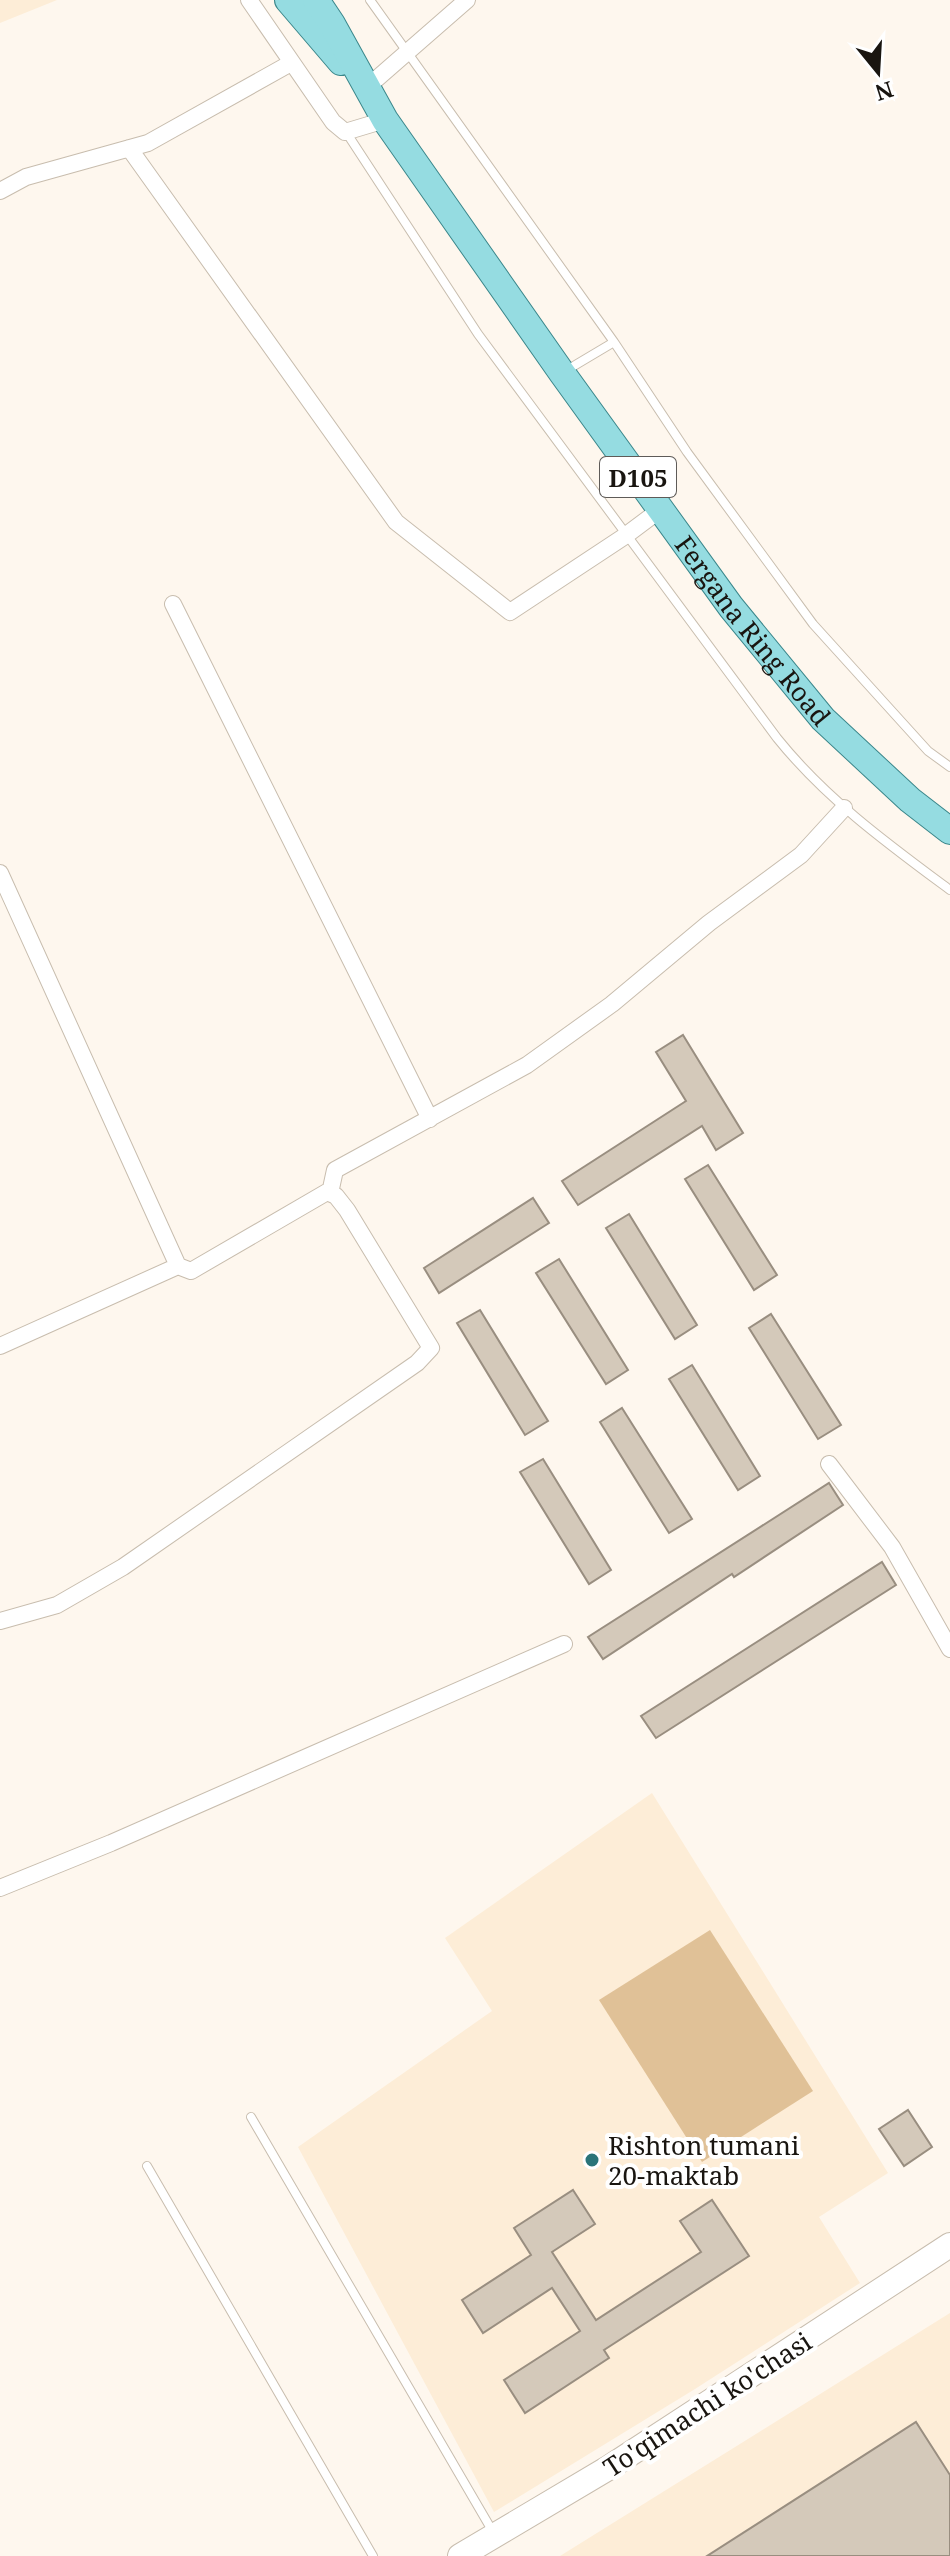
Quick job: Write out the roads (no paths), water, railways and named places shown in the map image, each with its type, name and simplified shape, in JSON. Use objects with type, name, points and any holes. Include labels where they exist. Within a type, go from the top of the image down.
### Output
[{"type":"main road","name":"Fergana Ring Road","points":[[288,0],[365,89]]},
{"type":"main road","name":"Fergana Ring Road","points":[[316,0],[385,120],[731,607],[823,719],[910,800],[950,831]]},
{"type":"street","points":[[249,0],[333,122],[345,132],[385,120]]},
{"type":"street","points":[[365,89],[467,0]]},
{"type":"street","points":[[0,191],[26,177],[148,143],[291,63]]},
{"type":"street","points":[[129,148],[396,522],[510,612],[661,509]]},
{"type":"street","points":[[173,604],[430,1119]]},
{"type":"street","points":[[330,1193],[335,1170],[527,1065],[612,1004],[709,923],[801,855],[844,808]]},
{"type":"street","points":[[0,873],[178,1266],[191,1271],[327,1192],[336,1196],[347,1210],[431,1348],[417,1363],[123,1567],[57,1605],[0,1621]]},
{"type":"street","points":[[0,1346],[178,1266]]},
{"type":"street","points":[[829,1464],[892,1547],[950,1649]]},
{"type":"street","points":[[0,1888],[111,1843],[564,1644]]},
{"type":"street","name":"To'qimachi ko'chasi","points":[[460,2556],[610,2467],[950,2245]]},
{"type":"lane","points":[[370,0],[614,342],[687,452],[813,624],[928,751],[950,767]]},
{"type":"lane","points":[[345,132],[478,334],[625,536],[793,758],[844,808],[950,890]]},
{"type":"lane","points":[[562,373],[614,342]]},
{"type":"lane","points":[[251,2117],[495,2537]]},
{"type":"lane","points":[[147,2166],[373,2556]]},
{"type":"place","name":"Rishton tumani 20-maktab","points":[[592,2160]]}]
